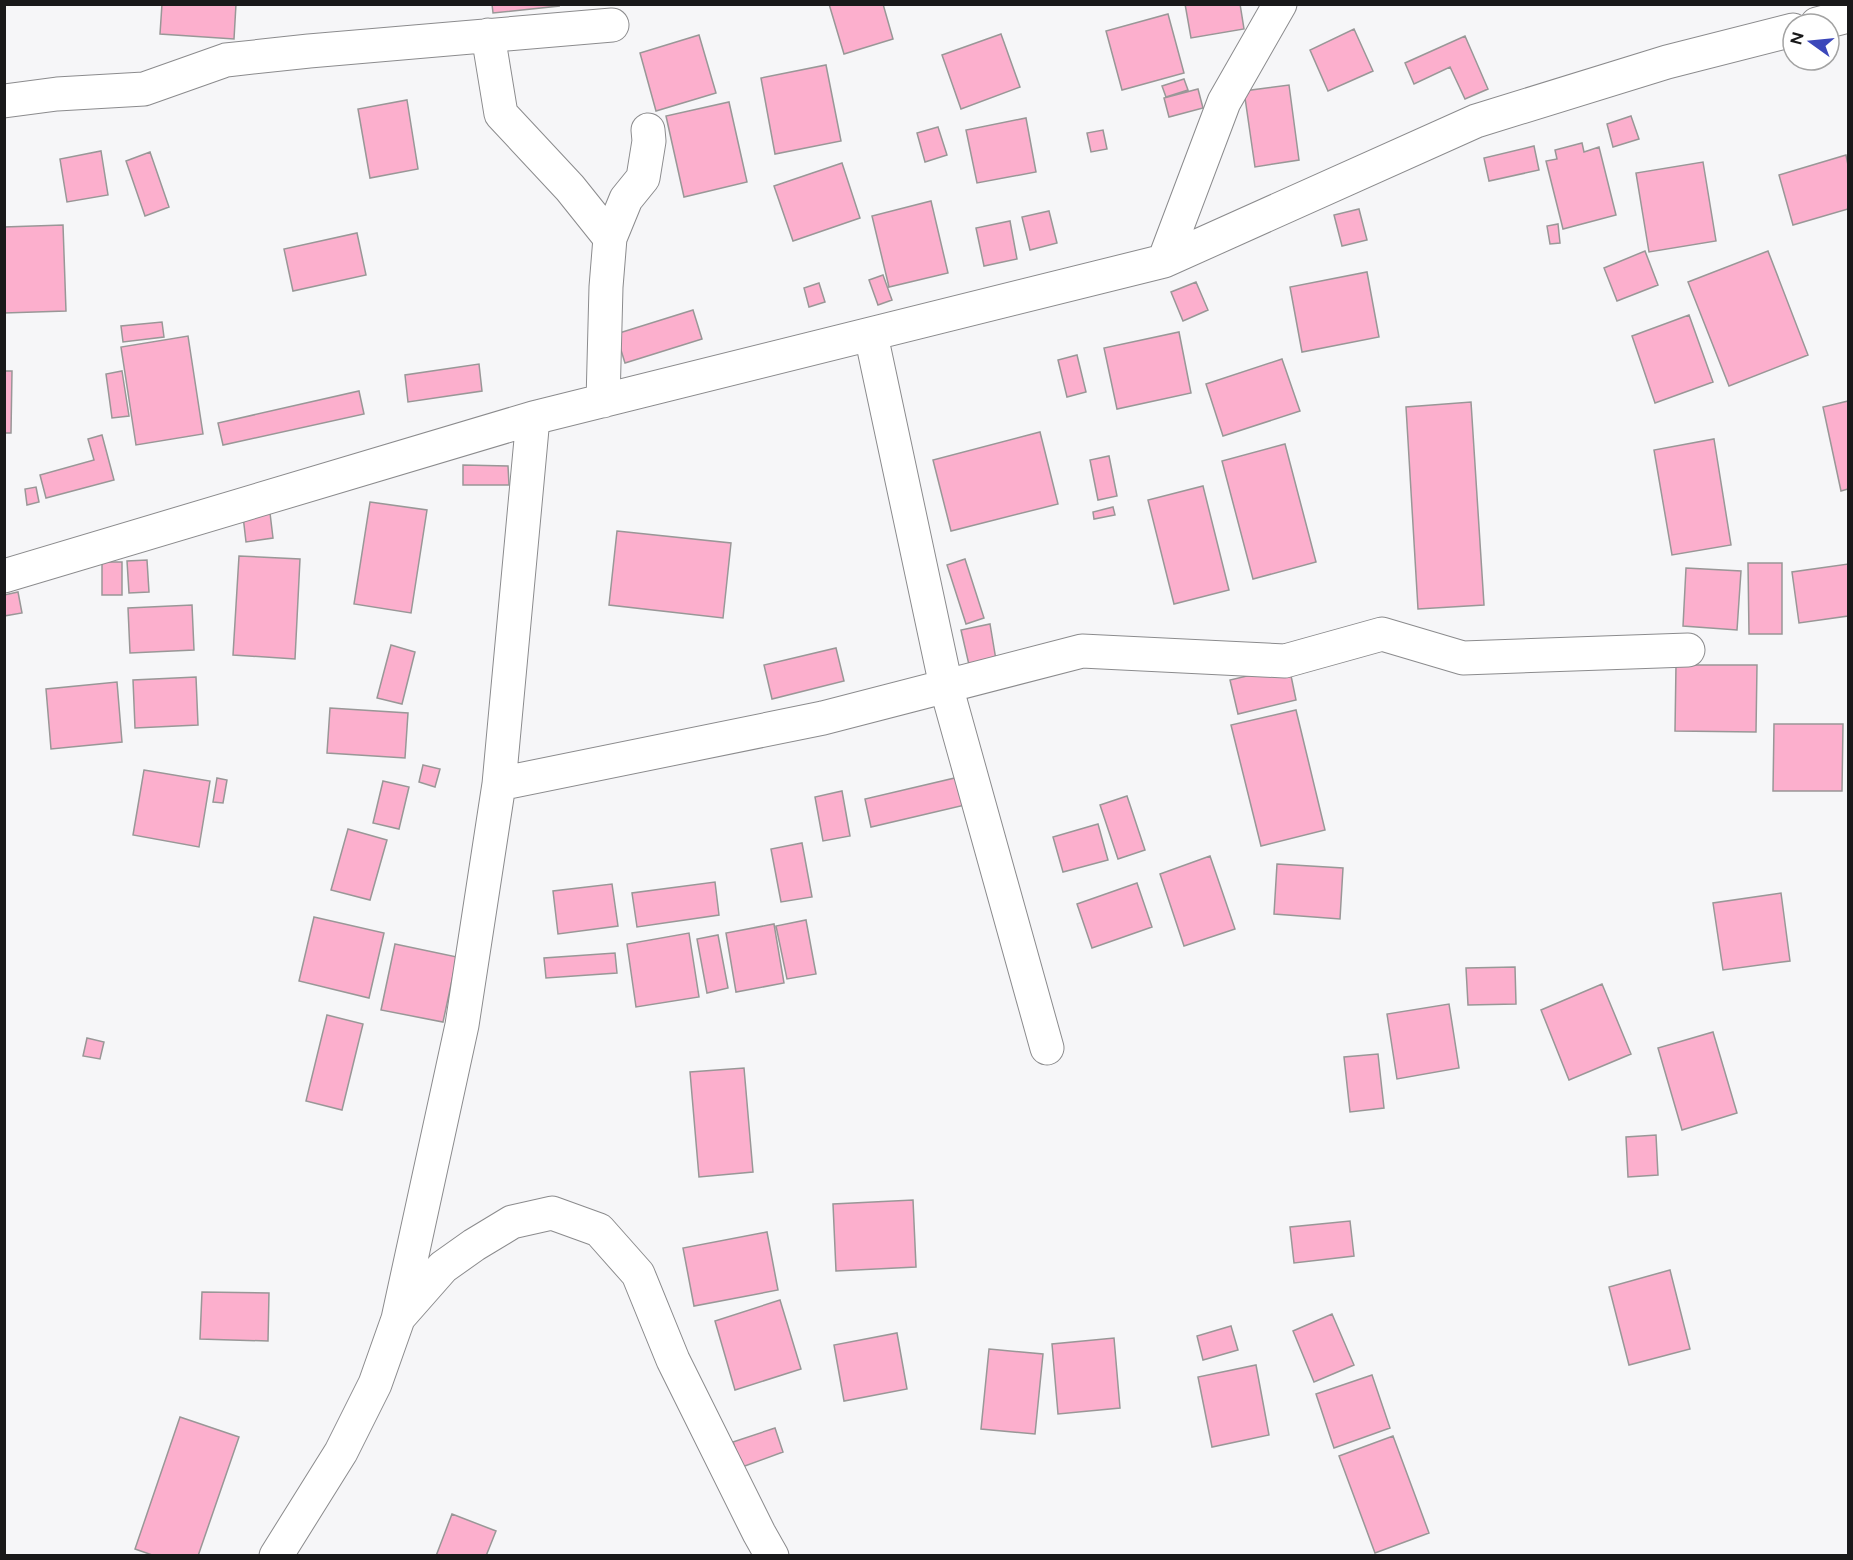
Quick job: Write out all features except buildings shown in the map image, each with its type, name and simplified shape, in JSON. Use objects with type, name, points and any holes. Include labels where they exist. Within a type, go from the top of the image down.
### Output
[{"type":"street","points":[[1164,261],[1224,102],[1280,4]]},
{"type":"street","points":[[4,101],[57,94],[144,89],[226,60],[612,25]]},
{"type":"street","points":[[4,576],[532,418],[1164,261],[1476,121],[1667,62],[1781,33]]},
{"type":"street","points":[[488,35],[501,114],[570,188],[610,238]]},
{"type":"street","points":[[603,401],[606,286],[610,238],[626,199],[643,178],[649,141],[648,129]]},
{"type":"street","points":[[871,335],[946,686],[1047,1048]]},
{"type":"street","points":[[276,1556],[341,1452],[375,1384],[398,1319],[462,1025],[500,784],[532,418]]},
{"type":"street","points":[[500,784],[823,718],[1082,651],[1285,661],[1382,634],[1463,658],[1688,650]]},
{"type":"street","points":[[398,1319],[443,1267],[512,1222],[552,1213],[599,1230],[638,1274],[673,1360],[772,1556]]}]
